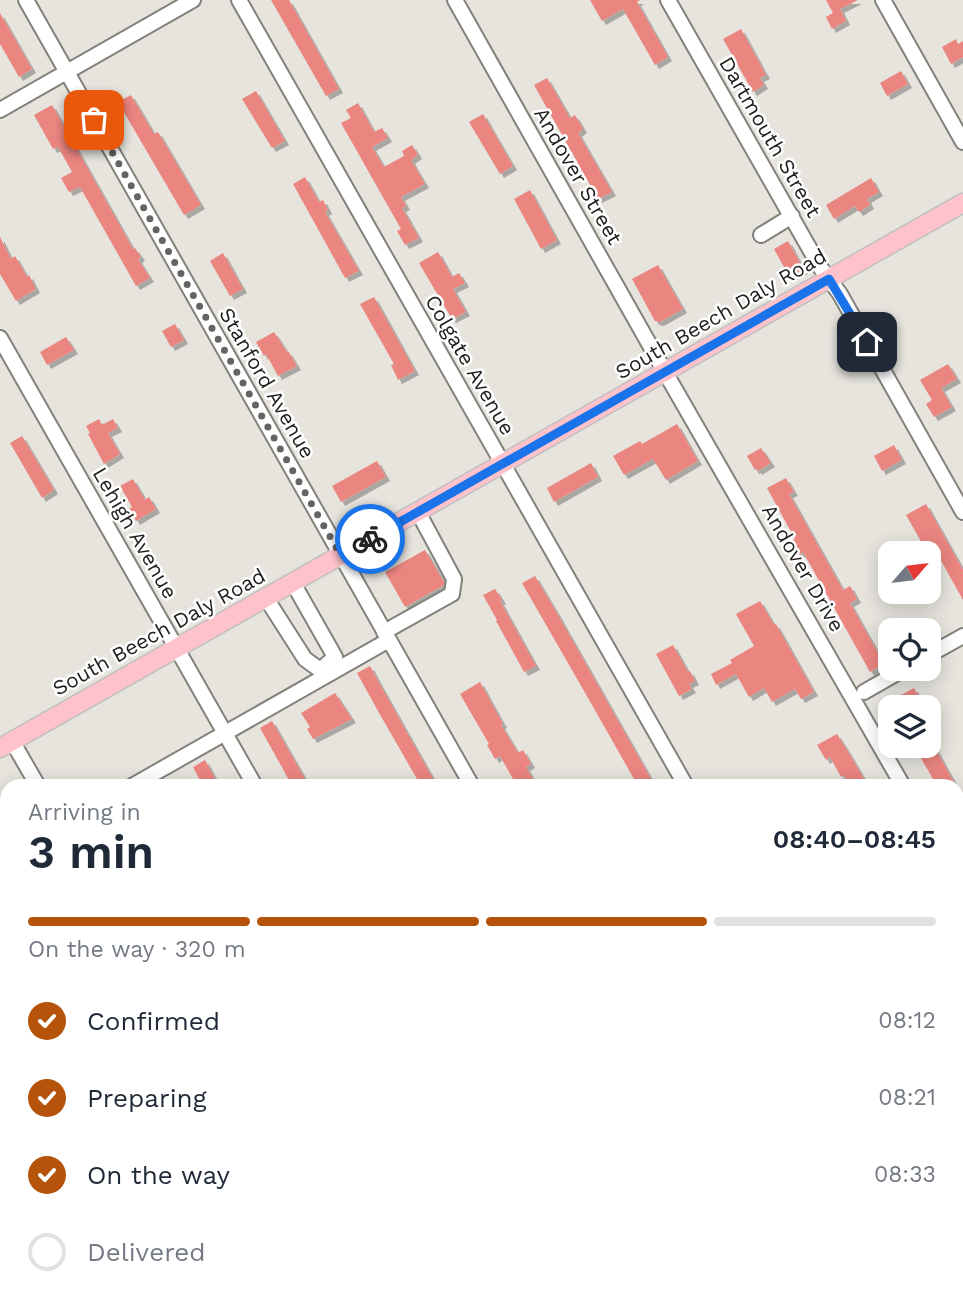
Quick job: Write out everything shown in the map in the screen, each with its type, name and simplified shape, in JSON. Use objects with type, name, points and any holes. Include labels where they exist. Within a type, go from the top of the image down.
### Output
[{"type":"main road","name":"South Beech Daly Road","points":[[6,745],[963,203]]},
{"type":"street","name":"Stanford Avenue","points":[[26,0],[468,779]]},
{"type":"street","points":[[0,110],[193,0]]},
{"type":"street","name":"Colgate Avenue","points":[[239,0],[682,779]]},
{"type":"street","name":"Andover Street","points":[[455,0],[665,372]]},
{"type":"street","name":"Dartmouth Street","points":[[668,0],[820,267],[840,294],[963,512]]},
{"type":"street","points":[[883,0],[963,142]]},
{"type":"street","points":[[761,235],[792,216]]},
{"type":"street","name":"Lehigh Avenue","points":[[0,338],[251,779]]},
{"type":"street","name":"Andover Drive","points":[[665,372],[899,779]]},
{"type":"street","points":[[144,779],[387,636],[452,594],[454,579],[418,512]]},
{"type":"street","points":[[266,598],[305,659],[320,670],[335,657],[293,583]]},
{"type":"street","points":[[941,649],[963,636]]},
{"type":"street","points":[[864,692],[883,681]]},
{"type":"street","points":[[6,745],[33,779]]},
{"type":"building","points":[[271,0],[289,0],[339,89],[326,96]]},
{"type":"building","points":[[590,0],[640,0],[637,2],[668,57],[655,65],[623,9],[602,21]]},
{"type":"building","points":[[826,0],[858,0],[840,9],[846,21],[832,29],[826,17],[833,13]]},
{"type":"building","points":[[0,13],[32,69],[19,77],[0,44]]},
{"type":"building","points":[[741,29],[766,75],[760,78],[764,85],[753,92],[723,39]]},
{"type":"building","points":[[956,39],[958,44],[963,41],[963,57],[951,64],[942,47]]},
{"type":"building","points":[[901,71],[908,84],[887,96],[880,83]]},
{"type":"building","points":[[547,78],[570,118],[575,115],[583,129],[578,133],[612,192],[598,199],[534,85]]},
{"type":"building","points":[[256,91],[285,141],[272,148],[242,99]]},
{"type":"building","points":[[131,95],[154,134],[158,132],[201,205],[184,215],[118,102]]},
{"type":"building","points":[[358,103],[374,132],[382,128],[388,138],[372,147],[384,167],[404,156],[402,151],[412,145],[418,155],[411,160],[425,184],[401,197],[406,206],[402,208],[419,238],[405,245],[397,231],[401,229],[341,123],[351,118],[346,110]]},
{"type":"building","points":[[52,105],[133,249],[135,248],[141,257],[138,259],[150,278],[136,286],[80,187],[69,192],[61,178],[72,172],[58,147],[53,149],[34,115]]},
{"type":"building","points":[[483,114],[513,166],[500,174],[469,122]]},
{"type":"building","points":[[305,177],[319,202],[323,200],[328,210],[325,212],[359,271],[345,278],[293,184]]},
{"type":"building","points":[[871,178],[879,192],[867,199],[870,205],[859,212],[855,206],[834,219],[826,205]]},
{"type":"building","points":[[530,190],[557,240],[541,249],[514,199]]},
{"type":"building","points":[[0,237],[11,259],[15,256],[36,289],[16,301],[0,274]]},
{"type":"building","points":[[788,241],[804,270],[790,278],[774,249]]},
{"type":"building","points":[[438,252],[452,277],[459,273],[465,283],[453,289],[466,312],[452,319],[419,263]]},
{"type":"building","points":[[223,253],[243,289],[230,296],[210,261]]},
{"type":"building","points":[[658,265],[683,309],[660,322],[655,321],[632,279]]},
{"type":"building","points":[[374,297],[415,371],[398,380],[391,365],[394,364],[360,304]]},
{"type":"building","points":[[175,324],[184,340],[171,347],[162,331]]},
{"type":"building","points":[[274,332],[297,366],[278,376],[256,342]]},
{"type":"building","points":[[66,337],[74,350],[47,365],[40,352]]},
{"type":"building","points":[[948,364],[957,379],[941,388],[952,407],[934,417],[926,404],[932,400],[920,380]]},
{"type":"building","points":[[99,419],[102,425],[113,419],[118,428],[108,433],[120,454],[104,464],[86,426]]},
{"type":"building","points":[[677,424],[698,461],[666,480],[653,459],[624,475],[613,456],[640,441],[642,444]]},
{"type":"building","points":[[22,436],[54,490],[42,498],[10,443]]},
{"type":"building","points":[[894,445],[902,460],[882,471],[874,456]]},
{"type":"building","points":[[761,448],[771,463],[758,471],[747,456]]},
{"type":"building","points":[[377,461],[386,477],[341,502],[332,486]]},
{"type":"building","points":[[591,463],[598,477],[554,502],[547,488]]},
{"type":"building","points":[[786,478],[794,492],[789,494],[843,590],[850,586],[857,599],[850,603],[878,653],[878,667],[870,672],[803,552],[799,555],[791,541],[795,539],[767,488]]},
{"type":"building","points":[[133,479],[145,500],[149,497],[156,509],[136,521],[129,509],[132,507],[120,486]]},
{"type":"building","points":[[926,504],[963,570],[963,600],[942,562],[942,541],[921,541],[906,515]]},
{"type":"building","points":[[425,550],[444,585],[405,607],[385,572]]},
{"type":"building","points":[[535,576],[651,779],[634,779],[522,583]]},
{"type":"building","points":[[495,589],[536,666],[524,672],[483,595]]},
{"type":"building","points":[[760,601],[814,692],[801,699],[795,689],[772,702],[764,688],[749,697],[736,674],[716,685],[711,674],[732,663],[730,660],[754,646],[736,614]]},
{"type":"building","points":[[673,645],[695,681],[689,684],[692,689],[679,696],[656,654]]},
{"type":"building","points":[[370,666],[433,779],[417,779],[357,673]]},
{"type":"building","points":[[480,682],[518,753],[523,750],[531,764],[526,767],[533,779],[513,779],[500,756],[495,759],[460,694]]},
{"type":"building","points":[[914,688],[918,695],[901,695]]},
{"type":"building","points":[[335,693],[352,719],[313,739],[307,729],[310,727],[301,713]]},
{"type":"building","points":[[272,721],[305,779],[288,779],[260,728]]},
{"type":"building","points":[[837,734],[864,779],[846,779],[844,775],[841,777],[830,757],[826,760],[817,745]]},
{"type":"building","points":[[921,758],[941,758],[952,779],[933,779]]},
{"type":"building","points":[[205,760],[215,779],[199,779],[193,767]]},
{"type":"way so far","points":[[94,120],[341,556],[370,539]]},
{"type":"route","points":[[370,539],[829,279],[867,342]]}]
